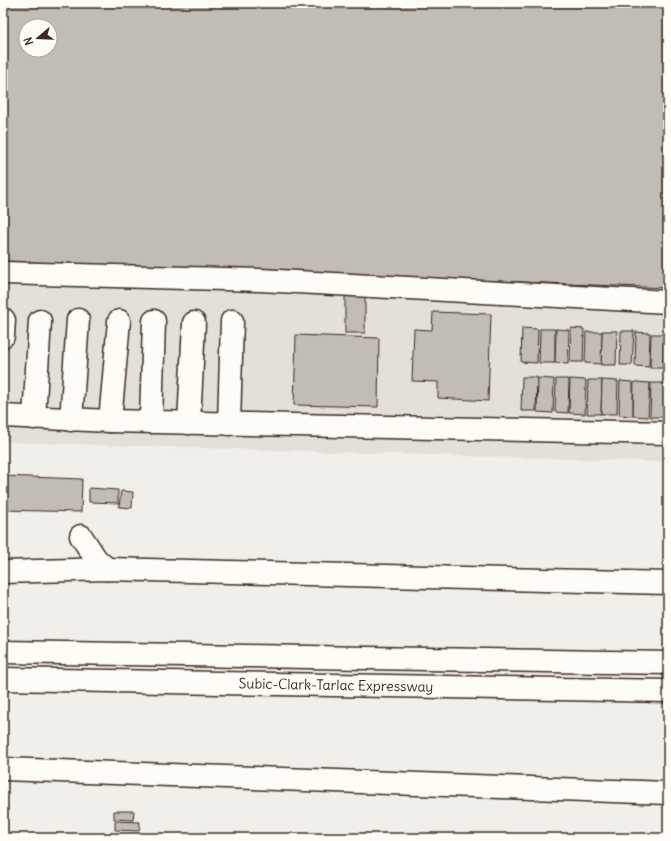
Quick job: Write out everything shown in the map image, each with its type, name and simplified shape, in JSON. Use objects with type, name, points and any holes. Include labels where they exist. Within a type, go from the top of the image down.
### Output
[{"type":"main road","points":[[3,273],[260,280],[668,302]]},
{"type":"main road","points":[[71,420],[78,320]]},
{"type":"main road","points":[[34,418],[40,321]]},
{"type":"main road","points":[[151,422],[154,321]]},
{"type":"main road","points":[[229,424],[232,321]]},
{"type":"main road","points":[[110,422],[119,322]]},
{"type":"main road","points":[[189,423],[194,323]]},
{"type":"main road","points":[[3,416],[110,422],[668,433]]},
{"type":"main road","points":[[81,536],[96,558],[107,569]]},
{"type":"main road","points":[[3,572],[107,569],[668,583]]},
{"type":"main road","name":"Subic-Clark-Tarlac Expressway","points":[[3,652],[668,663]]},
{"type":"main road","name":"Subic-Clark-Tarlac Expressway","points":[[3,679],[668,691]]},
{"type":"main road","points":[[3,769],[668,793]]},
{"type":"shaded area","points":[[3,3],[668,3],[668,462],[3,442]]},
{"type":"building","points":[[3,3],[668,3],[668,288],[3,261]]},
{"type":"building","points":[[345,283],[365,283],[365,333],[345,333]]},
{"type":"building","points":[[433,312],[491,314],[488,401],[438,398],[438,382],[412,381],[414,329],[432,330]]},
{"type":"building","points":[[522,328],[538,329],[537,363],[521,362]]},
{"type":"building","points":[[571,328],[584,329],[583,362],[570,362]]},
{"type":"building","points":[[540,329],[555,329],[555,363],[539,363]]},
{"type":"building","points":[[556,329],[569,330],[568,364],[555,363]]},
{"type":"building","points":[[602,331],[617,331],[616,365],[601,365]]},
{"type":"building","points":[[621,331],[634,331],[632,365],[620,365]]},
{"type":"building","points":[[586,332],[602,332],[601,364],[585,363]]},
{"type":"building","points":[[636,332],[650,333],[649,367],[635,366]]},
{"type":"building","points":[[651,334],[664,334],[663,368],[650,368]]},
{"type":"building","points":[[296,335],[379,338],[378,407],[294,405]]},
{"type":"building","points":[[522,377],[537,377],[536,411],[521,411]]},
{"type":"building","points":[[538,378],[554,379],[553,413],[537,412]]},
{"type":"building","points":[[556,379],[569,379],[568,413],[555,412]]},
{"type":"building","points":[[570,379],[586,380],[585,414],[569,413]]},
{"type":"building","points":[[588,380],[602,380],[601,414],[587,414]]},
{"type":"building","points":[[602,380],[618,381],[617,414],[601,414]]},
{"type":"building","points":[[620,381],[633,382],[633,416],[619,415]]},
{"type":"building","points":[[634,382],[650,383],[648,417],[633,416]]},
{"type":"building","points":[[651,383],[666,383],[665,417],[650,417]]},
{"type":"building","points":[[3,476],[82,479],[81,512],[3,510]]},
{"type":"building","points":[[89,488],[118,490],[118,503],[89,502]]},
{"type":"building","points":[[121,491],[133,492],[132,508],[119,507]]},
{"type":"building","points":[[114,811],[134,811],[133,820],[114,819]]},
{"type":"building","points":[[115,821],[140,822],[139,831],[115,830]]}]
